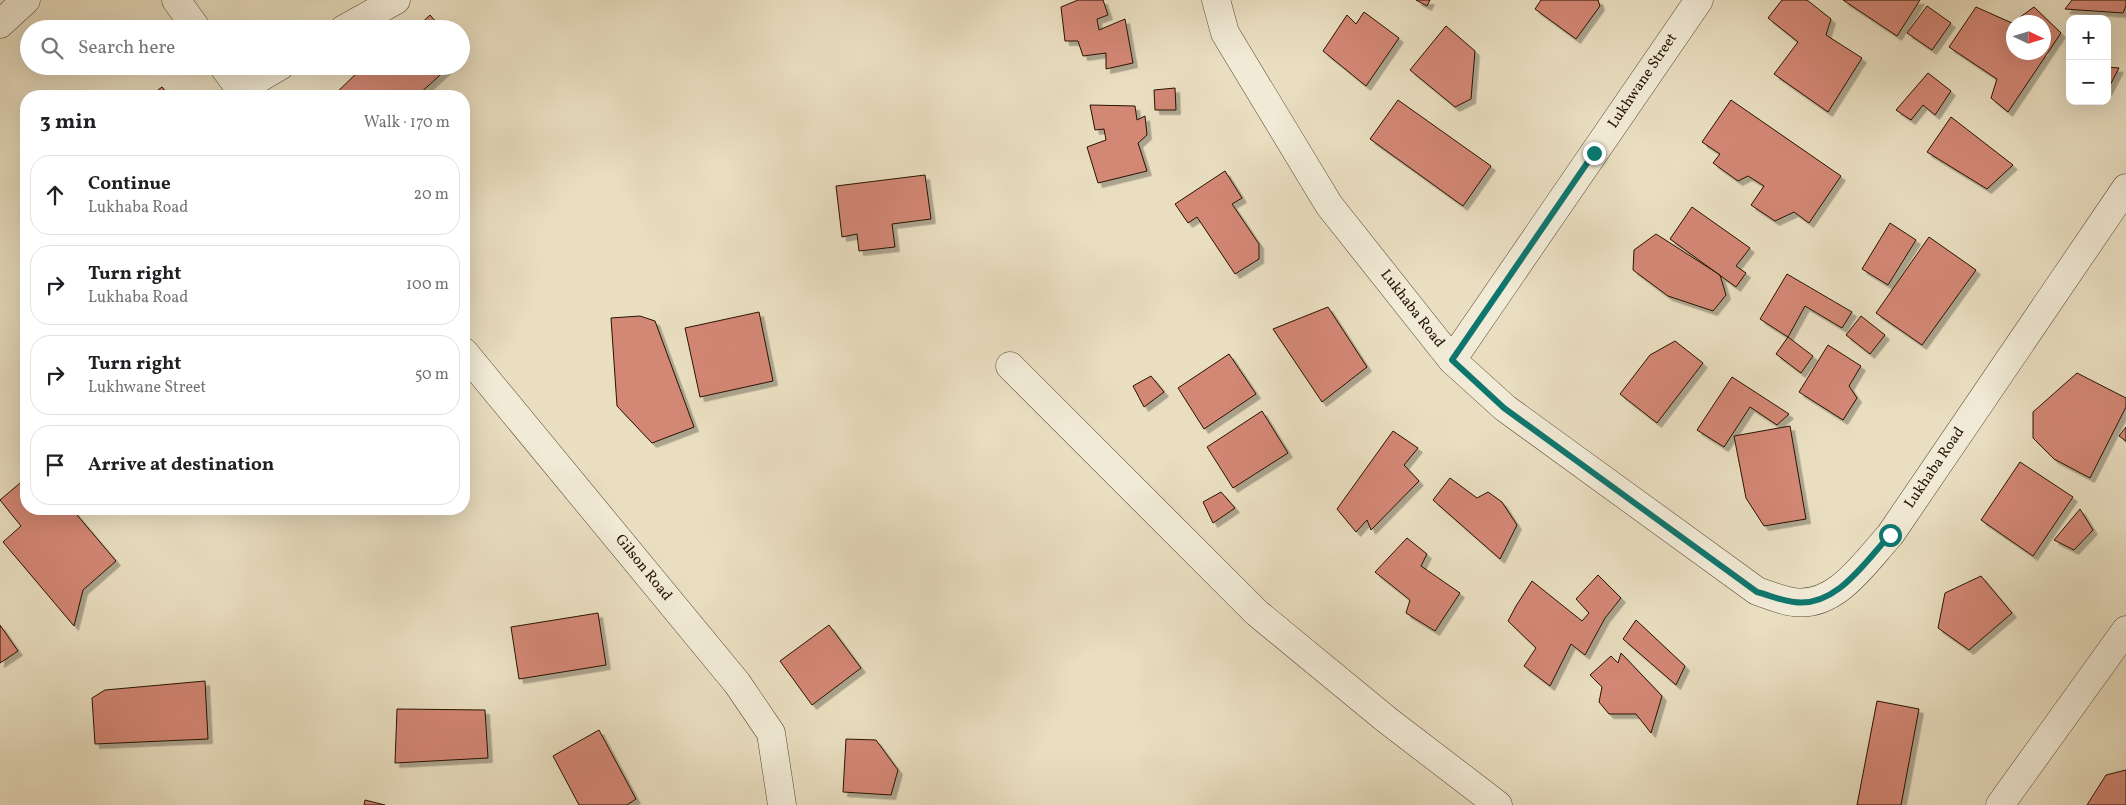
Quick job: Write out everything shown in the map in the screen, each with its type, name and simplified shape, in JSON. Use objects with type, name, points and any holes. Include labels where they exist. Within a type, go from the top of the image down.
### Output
[{"type":"street","points":[[0,24],[26,0]]},
{"type":"street","points":[[176,0],[190,20]]},
{"type":"street","points":[[360,20],[396,0]]},
{"type":"street","name":"Lukhaba Road","points":[[1216,0],[1225,33],[1329,205],[1452,360],[1504,408],[1757,592],[1794,602],[1818,601],[1843,586],[1890,535],[2126,188]]},
{"type":"street","name":"Lukhwane Street","points":[[1452,360],[1699,0]]},
{"type":"street","points":[[229,75],[240,90]]},
{"type":"street","points":[[246,90],[267,75]]},
{"type":"street","name":"Gilson Road","points":[[470,359],[737,683],[771,733],[782,805]]},
{"type":"street","points":[[1010,366],[1258,613],[1387,720],[1498,805]]},
{"type":"street","points":[[2000,805],[2126,630]]},
{"type":"building","points":[[1078,0],[1103,0],[1108,15],[1097,19],[1099,30],[1125,19],[1133,63],[1106,69],[1106,53],[1083,56],[1078,41],[1065,41],[1061,7]]},
{"type":"building","points":[[1416,0],[1430,0],[1427,6]]},
{"type":"building","points":[[1541,0],[1598,0],[1600,6],[1576,39],[1535,9]]},
{"type":"building","points":[[1782,0],[1807,0],[1831,19],[1826,35],[1862,58],[1828,112],[1774,74],[1798,42],[1768,18]]},
{"type":"building","points":[[1843,0],[1920,0],[1897,36]]},
{"type":"building","points":[[2072,0],[2126,0],[2126,6],[2123,13],[2065,9]]},
{"type":"building","points":[[1927,6],[1951,23],[1932,50],[1907,33]]},
{"type":"building","points":[[1976,7],[2006,20],[2006,60],[2043,60],[2008,112],[1991,98],[1997,79],[1949,47]]},
{"type":"building","points":[[2034,7],[2042,15],[2023,15]]},
{"type":"building","points":[[1364,12],[1399,38],[1366,86],[1323,51],[1347,15],[1356,24]]},
{"type":"building","points":[[430,15],[434,20],[425,20]]},
{"type":"building","points":[[2051,23],[2061,33],[2051,48]]},
{"type":"building","points":[[1446,26],[1475,51],[1471,99],[1455,107],[1410,70]]},
{"type":"building","points":[[2111,67],[2119,68],[2111,83]]},
{"type":"building","points":[[1928,73],[1951,91],[1935,115],[1923,105],[1911,120],[1896,110]]},
{"type":"building","points":[[355,75],[440,75],[424,90],[339,90]]},
{"type":"building","points":[[1175,88],[1176,110],[1155,110],[1154,90]]},
{"type":"building","points":[[1398,100],[1491,166],[1463,206],[1370,139]]},
{"type":"building","points":[[1731,100],[1841,176],[1809,223],[1794,212],[1775,221],[1751,205],[1764,186],[1748,176],[1738,181],[1713,163],[1720,154],[1702,142]]},
{"type":"building","points":[[1090,105],[1135,106],[1137,120],[1145,116],[1147,135],[1138,143],[1147,171],[1098,183],[1087,147],[1106,140],[1104,129],[1095,130]]},
{"type":"building","points":[[1951,117],[2013,165],[1987,189],[1927,152]]},
{"type":"building","points":[[1225,171],[1242,198],[1232,204],[1259,244],[1259,259],[1235,274],[1197,217],[1188,223],[1175,204]]},
{"type":"building","points":[[925,175],[931,219],[892,224],[895,247],[859,251],[857,234],[842,237],[836,186]]},
{"type":"building","points":[[1692,207],[1750,248],[1736,266],[1746,273],[1736,287],[1670,239]]},
{"type":"building","points":[[1890,223],[1916,240],[1888,285],[1862,269]]},
{"type":"building","points":[[1656,234],[1720,275],[1726,295],[1713,311],[1668,296],[1633,270],[1634,250]]},
{"type":"building","points":[[1929,237],[1976,270],[1922,345],[1876,313]]},
{"type":"building","points":[[1787,274],[1852,312],[1842,328],[1805,306],[1788,337],[1760,319]]},
{"type":"building","points":[[1328,307],[1367,367],[1322,402],[1273,329]]},
{"type":"building","points":[[759,312],[773,381],[700,397],[685,328]]},
{"type":"building","points":[[640,316],[655,321],[694,427],[652,443],[617,406],[611,318]]},
{"type":"building","points":[[1861,316],[1885,335],[1870,354],[1846,335]]},
{"type":"building","points":[[1788,337],[1813,356],[1801,373],[1776,354]]},
{"type":"building","points":[[1675,341],[1703,363],[1657,423],[1620,394],[1650,355]]},
{"type":"building","points":[[1828,345],[1861,366],[1849,386],[1857,398],[1843,420],[1799,392]]},
{"type":"building","points":[[1229,354],[1256,394],[1204,429],[1178,388]]},
{"type":"building","points":[[2077,373],[2126,398],[2126,407],[2090,478],[2054,459],[2033,438],[2033,412]]},
{"type":"building","points":[[1151,376],[1164,392],[1144,407],[1133,386]]},
{"type":"building","points":[[1732,377],[1789,414],[1777,425],[1750,407],[1724,447],[1697,430]]},
{"type":"building","points":[[1262,411],[1288,453],[1233,488],[1207,447]]},
{"type":"building","points":[[1790,426],[1806,519],[1764,526],[1746,498],[1734,436]]},
{"type":"building","points":[[2126,427],[2126,441],[2119,436]]},
{"type":"building","points":[[1393,431],[1418,448],[1404,465],[1419,481],[1371,530],[1367,520],[1356,532],[1337,509]]},
{"type":"building","points":[[2020,462],[2073,497],[2033,556],[1981,520]]},
{"type":"building","points":[[1450,478],[1477,498],[1488,492],[1502,502],[1517,525],[1500,559],[1433,500]]},
{"type":"building","points":[[20,483],[20,515],[77,515],[116,561],[83,590],[74,626],[3,542],[21,526],[0,500]]},
{"type":"building","points":[[1221,492],[1235,508],[1213,523],[1203,502]]},
{"type":"building","points":[[2080,509],[2093,530],[2074,550],[2054,540]]},
{"type":"building","points":[[1407,538],[1427,554],[1421,566],[1460,593],[1435,631],[1406,613],[1410,600],[1375,572]]},
{"type":"building","points":[[1598,575],[1621,598],[1605,618],[1585,655],[1571,644],[1550,686],[1524,666],[1536,648],[1508,621],[1532,581],[1582,621],[1589,613],[1576,599]]},
{"type":"building","points":[[1981,576],[2012,613],[1969,650],[1938,628],[1945,593]]},
{"type":"building","points":[[598,613],[606,665],[519,679],[511,627]]},
{"type":"building","points":[[1636,620],[1685,666],[1676,685],[1623,639]]},
{"type":"building","points":[[0,625],[18,651],[0,663]]},
{"type":"building","points":[[829,625],[861,668],[812,705],[780,661]]},
{"type":"building","points":[[1621,653],[1662,696],[1651,733],[1636,714],[1609,714],[1599,702],[1602,687],[1590,675],[1611,656],[1618,663]]},
{"type":"building","points":[[205,681],[208,739],[95,744],[92,698],[105,690]]},
{"type":"building","points":[[1877,701],[1919,709],[1901,805],[1857,805]]},
{"type":"building","points":[[397,709],[485,710],[488,758],[395,763]]},
{"type":"building","points":[[599,730],[636,799],[627,805],[579,805],[553,756]]},
{"type":"building","points":[[846,739],[876,740],[898,770],[891,795],[843,792]]},
{"type":"building","points":[[2126,770],[2126,805],[2087,805],[2106,775]]},
{"type":"building","points":[[365,800],[385,805],[364,805]]},
{"type":"route","points":[[1594,153],[1452,360],[1504,408],[1757,592],[1794,602],[1818,601],[1843,586],[1890,535]]}]
